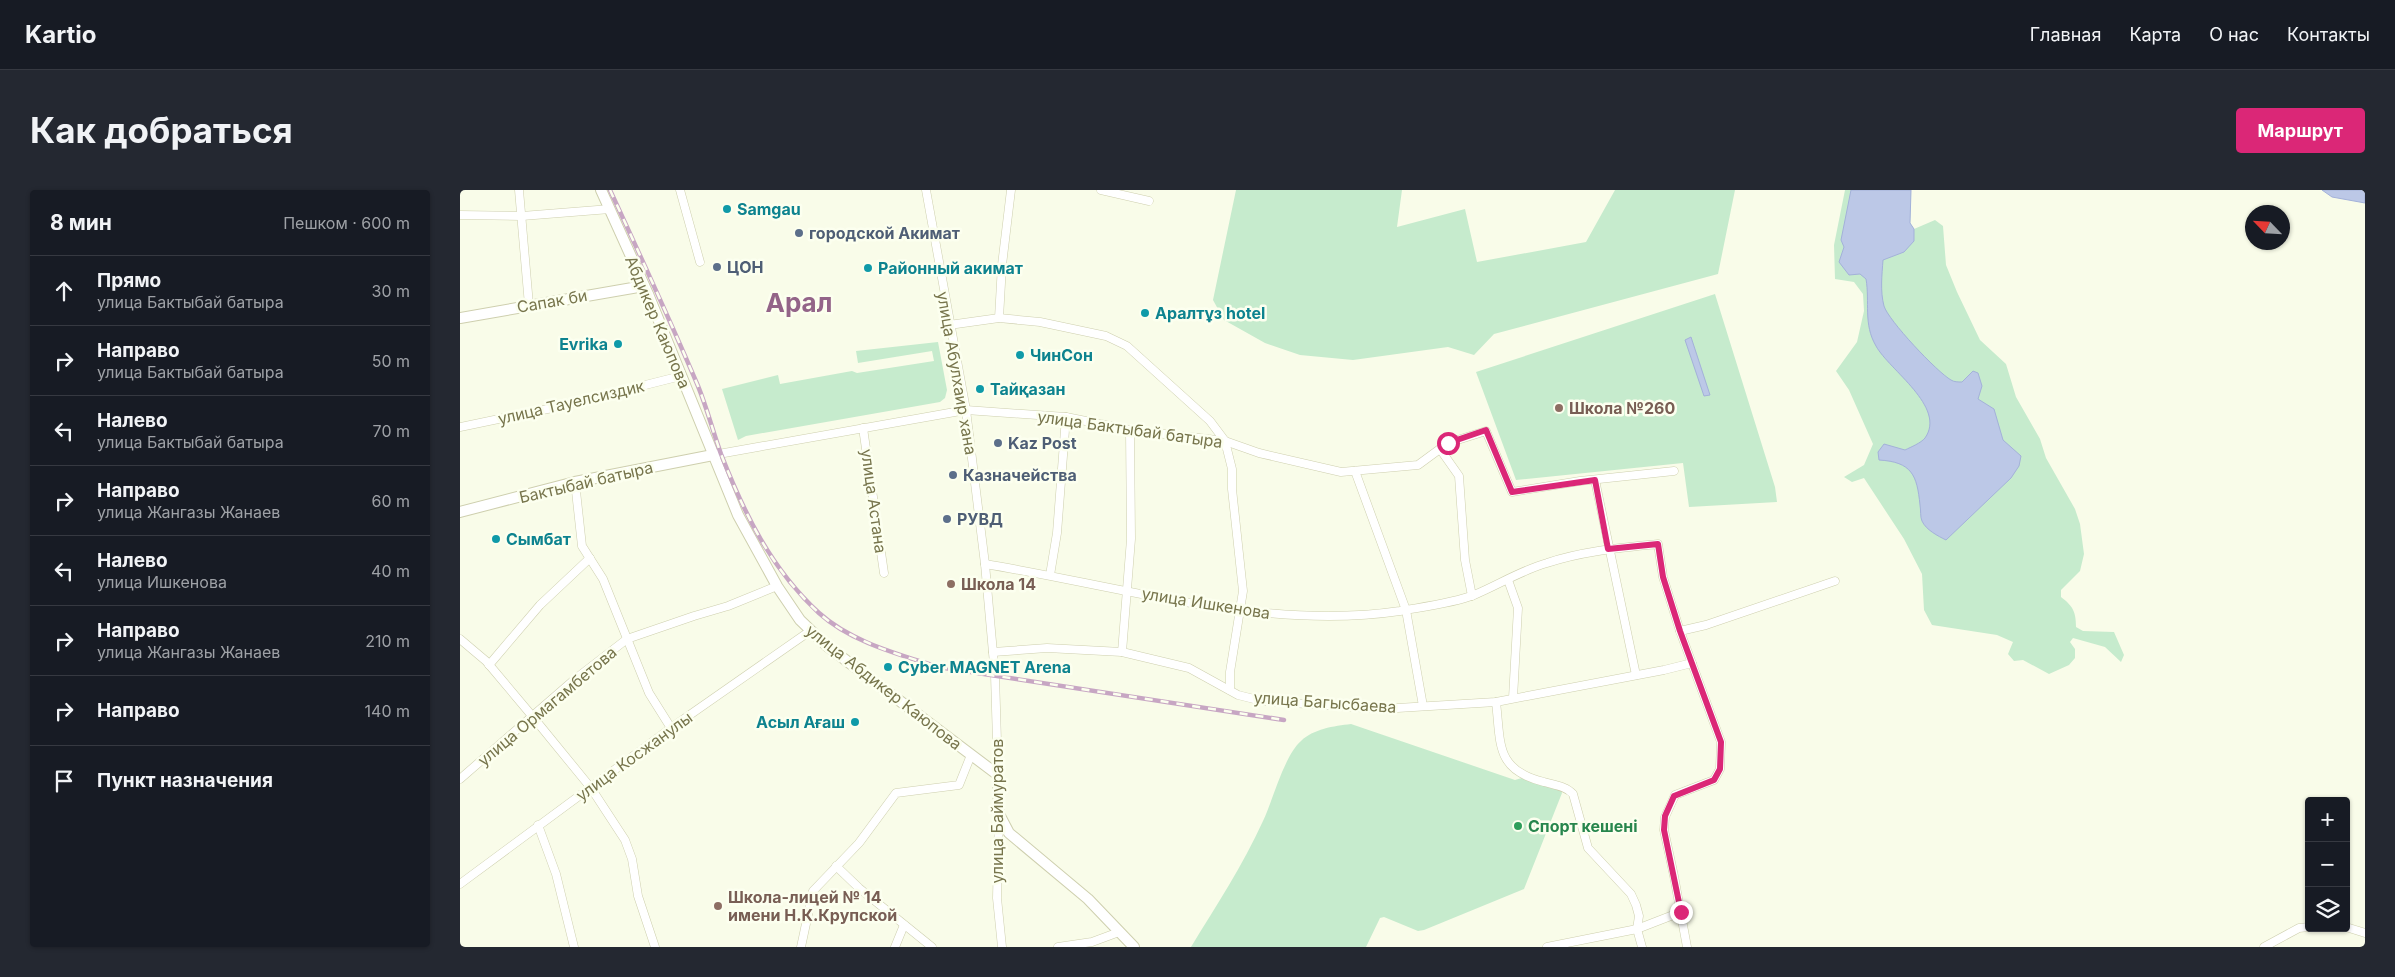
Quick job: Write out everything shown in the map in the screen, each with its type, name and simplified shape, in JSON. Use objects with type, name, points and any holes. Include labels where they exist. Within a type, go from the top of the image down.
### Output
[{"type":"street","points":[[520,190],[529,305]]},
{"type":"street","name":"Абдикер Каюпова","points":[[601,190],[644,286],[713,455]]},
{"type":"street","points":[[680,190],[700,262]]},
{"type":"street","name":"улица Абулхаир хана","points":[[926,190],[949,325],[966,410],[985,564],[995,675]]},
{"type":"street","points":[[999,318],[1002,265],[1012,190]]},
{"type":"street","points":[[1101,190],[1149,201]]},
{"type":"street","points":[[460,215],[522,216],[610,209]]},
{"type":"street","name":"Сапак би","points":[[460,318],[644,286]]},
{"type":"street","points":[[949,325],[999,318],[1086,331],[1127,346],[1210,421],[1225,441],[1232,469],[1232,489],[1243,591],[1242,603],[1238,611],[1230,672],[1230,690]]},
{"type":"street","name":"улица Тауелсиздик","points":[[460,427],[562,406],[681,376]]},
{"type":"street","name":"улица Бактыбай батыра","points":[[713,455],[966,410],[1066,417],[1130,430],[1225,441],[1259,453],[1340,472],[1418,465],[1448,443],[1486,430],[1512,492],[1674,471]]},
{"type":"street","points":[[1050,575],[1057,533],[1066,417]]},
{"type":"street","name":"улица Астана","points":[[863,428],[884,573]]},
{"type":"street","points":[[1122,652],[1129,590],[1131,539],[1129,495],[1130,430]]},
{"type":"street","points":[[1440,449],[1459,476],[1465,560],[1472,596]]},
{"type":"street","name":"Бактыбай батыра","points":[[460,512],[575,482],[713,455]]},
{"type":"street","name":"улица Абдикер Каюпова","points":[[713,455],[738,515],[777,586],[810,631],[826,646],[998,775]]},
{"type":"street","points":[[1355,471],[1406,610],[1423,706]]},
{"type":"street","points":[[1595,480],[1636,675]]},
{"type":"street","points":[[575,482],[582,546],[603,579],[649,693],[671,728]]},
{"type":"street","name":"улица Ишкенова","points":[[985,564],[1238,611],[1306,616],[1367,615],[1406,610],[1472,596],[1545,563],[1608,549],[1658,544],[1663,577],[1680,631]]},
{"type":"street","points":[[489,665],[540,605],[590,558]]},
{"type":"street","points":[[1508,580],[1518,608],[1513,698]]},
{"type":"street","points":[[1686,947],[1681,912],[1664,830],[1665,816],[1674,796],[1714,780],[1721,763],[1721,742],[1680,631],[1706,625],[1836,581]]},
{"type":"street","name":"улица Ормагамбетова","points":[[460,779],[574,680],[627,639],[728,606],[777,586]]},
{"type":"street","name":"улица Косжанулы","points":[[460,884],[671,728],[810,631]]},
{"type":"street","points":[[460,639],[489,665],[533,717],[591,788],[626,840],[632,858],[638,896],[655,947]]},
{"type":"street","name":"улица Багысбаева","points":[[993,652],[1047,648],[1122,652],[1189,668],[1238,695],[1262,701],[1381,709],[1496,702],[1692,663]]},
{"type":"street","name":"улица Баймуратов","points":[[995,675],[999,814],[997,898],[1002,947]]},
{"type":"street","points":[[1496,702],[1502,750],[1508,765],[1532,779],[1560,786],[1572,794],[1588,848],[1631,894],[1636,904],[1640,916],[1637,929],[1642,947]]},
{"type":"street","points":[[800,947],[813,891],[859,844],[896,793],[959,785],[971,755]]},
{"type":"street","points":[[999,814],[1010,832],[1088,899],[1134,947]]},
{"type":"street","points":[[538,825],[556,874],[574,947]]},
{"type":"street","points":[[836,866],[859,888],[932,947]]},
{"type":"street","points":[[1547,947],[1637,929],[1681,912]]},
{"type":"street","points":[[895,947],[904,925]]},
{"type":"street","points":[[2264,947],[2299,928],[2305,928]]},
{"type":"street","points":[[2350,928],[2365,933]]},
{"type":"street","points":[[1058,947],[1092,942],[1119,932]]},
{"type":"green space","points":[[1236,190],[1402,190],[1397,227],[1465,209],[1477,262],[1586,242],[1615,190],[1735,190],[1718,274],[1494,334],[1474,355],[1448,347],[1353,360],[1300,355],[1265,343],[1224,320],[1213,300]]},
{"type":"green space","points":[[1845,190],[1911,190],[1910,223],[1914,229],[1935,220],[1943,226],[1946,265],[1957,292],[1980,340],[2006,364],[2016,397],[2040,439],[2046,458],[2075,509],[2080,524],[2084,554],[2080,571],[2061,590],[2061,597],[2073,610],[2076,627],[2083,631],[2114,632],[2124,655],[2121,662],[2105,647],[2073,638],[2070,642],[2075,649],[2075,658],[2069,665],[2049,674],[2023,660],[2014,661],[2008,654],[2013,642],[1997,635],[1932,625],[1924,610],[1922,574],[1904,539],[1864,478],[1852,482],[1844,477],[1864,465],[1873,444],[1849,390],[1836,371],[1857,342],[1864,311],[1863,294],[1854,282],[1835,279],[1834,245]]},
{"type":"green space","points":[[1715,294],[1775,487],[1777,502],[1689,507],[1683,463],[1516,480],[1476,372]]},
{"type":"green space","points":[[938,342],[947,390],[945,398],[940,402],[746,436],[738,440],[722,389],[778,375],[780,384],[852,371],[857,373],[934,361],[932,351],[858,363],[856,351]]},
{"type":"green space","points":[[1351,724],[1515,780],[1525,777],[1561,789],[1562,793],[1524,889],[1424,930],[1418,931],[1384,917],[1380,918],[1366,947],[1191,947],[1247,853],[1263,821],[1284,767],[1295,748],[1306,737],[1318,731]]},
{"type":"water","points":[[1851,190],[1911,190],[1910,223],[1914,229],[1914,241],[1904,252],[1883,260],[1882,289],[1884,306],[1887,313],[1914,345],[1935,367],[1951,380],[1962,382],[1973,371],[1978,373],[1982,386],[1978,399],[1994,409],[2003,440],[2021,456],[2019,466],[2011,478],[1946,540],[1929,530],[1922,521],[1917,486],[1911,472],[1899,464],[1879,460],[1878,452],[1884,444],[1905,450],[1923,440],[1930,426],[1923,402],[1914,389],[1883,356],[1872,338],[1868,321],[1866,279],[1860,274],[1849,275],[1839,262],[1844,247],[1841,240]]},
{"type":"water","points":[[2322,190],[2365,190],[2365,203],[2332,197]]},
{"type":"water","points":[[1691,337],[1710,395],[1704,396],[1685,340]]},
{"type":"railway","points":[[610,190],[698,386],[721,454],[749,519],[787,578],[819,613],[845,632],[860,639],[891,652],[938,667],[1284,720]]},
{"type":"place","name":"Samgau","points":[[727,209]]},
{"type":"place","name":"городской Акимат","points":[[799,233]]},
{"type":"place","name":"ЦОН","points":[[717,267]]},
{"type":"place","name":"Районный акимат","points":[[868,268]]},
{"type":"place","name":"Аралтұз hotel","points":[[1145,313]]},
{"type":"place","name":"Evrika","points":[[618,344]]},
{"type":"place","name":"ЧинСон","points":[[1020,355]]},
{"type":"place","name":"Тайқазан","points":[[980,389]]},
{"type":"place","name":"Школа №260","points":[[1559,408]]},
{"type":"place","name":"Kaz Post","points":[[998,443]]},
{"type":"place","name":"Казначейства","points":[[953,475]]},
{"type":"place","name":"РУВД","points":[[947,519]]},
{"type":"place","name":"Сымбат","points":[[496,539]]},
{"type":"place","name":"Школа 14","points":[[951,584]]},
{"type":"place","name":"Cyber MAGNET Arena","points":[[888,667]]},
{"type":"place","name":"Асыл Ағаш","points":[[855,722]]},
{"type":"place","name":"Спорт кешені","points":[[1518,826]]},
{"type":"place","name":"Школа-лицей № 14 имени Н.К.Крупской","points":[[718,906]]},
{"type":"district","name":"Арал","points":[[799,302]]},
{"type":"route","points":[[1448,443],[1486,430],[1512,492],[1595,480],[1608,549],[1658,544],[1663,577],[1680,631],[1721,742],[1718,775],[1714,780],[1682,791],[1674,796],[1665,816],[1664,830],[1681,912]]}]
